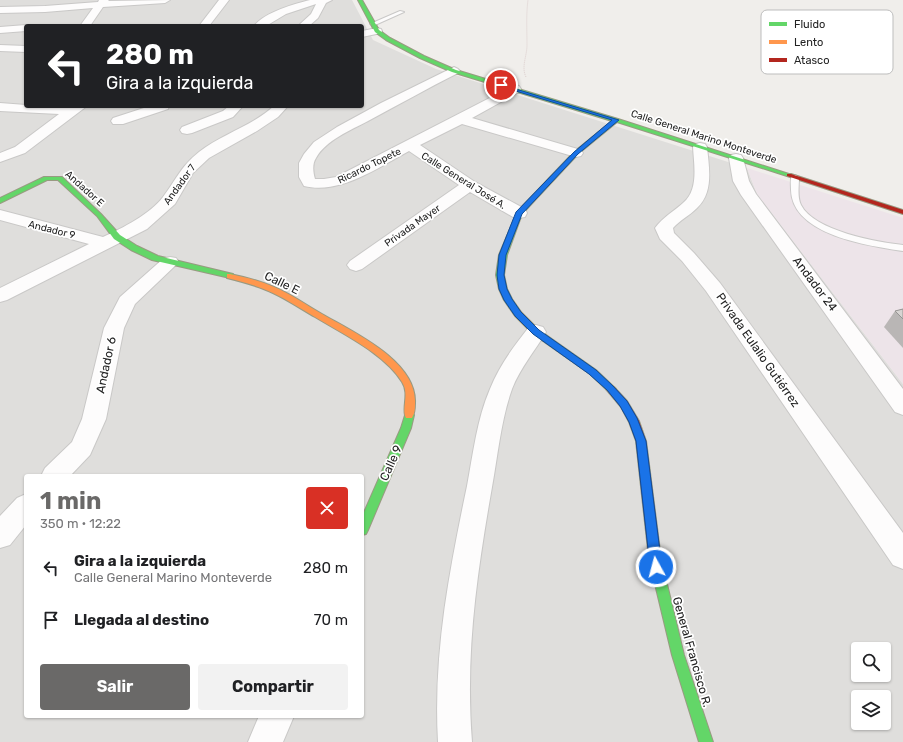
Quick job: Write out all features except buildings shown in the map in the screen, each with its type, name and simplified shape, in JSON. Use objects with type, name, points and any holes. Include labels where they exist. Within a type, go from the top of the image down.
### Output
[{"type":"street","points":[[0,10],[45,9],[102,2],[165,0]]},
{"type":"street","points":[[206,24],[224,0]]},
{"type":"street","points":[[305,24],[315,16],[323,0]]},
{"type":"street","points":[[263,24],[286,10],[300,5],[327,0]]},
{"type":"street","name":"Calle General Marino Monteverde","points":[[360,0],[375,28],[399,47],[454,71],[616,120],[903,212]]},
{"type":"street","points":[[87,24],[102,2]]},
{"type":"street","points":[[263,24],[264,11]]},
{"type":"street","points":[[0,30],[24,28]]},
{"type":"street","points":[[364,33],[375,28]]},
{"type":"street","points":[[0,48],[24,48]]},
{"type":"street","name":"Ricardo Topete","points":[[454,71],[409,93],[350,126],[316,148],[306,164],[307,179],[310,183],[332,183],[520,91]]},
{"type":"street","points":[[0,107],[24,107]]},
{"type":"street","points":[[0,158],[20,150],[77,108]]},
{"type":"street","points":[[118,121],[157,108]]},
{"type":"street","points":[[187,130],[228,114],[235,108]]},
{"type":"street","name":"Andador 7","points":[[0,296],[141,225],[169,201],[187,171],[204,155],[216,146],[252,128],[280,108]]},
{"type":"street","points":[[461,119],[576,153]]},
{"type":"street","name":"General Francisco R.","points":[[616,120],[576,153],[519,213],[502,255],[500,275],[503,289],[508,300],[518,314],[536,332],[593,372],[624,404],[634,421],[641,441],[656,567],[678,655],[706,742]]},
{"type":"street","name":"Calle General José A.","points":[[410,145],[469,185],[519,213]]},
{"type":"street","name":"Privada Eulalio Gutiérrez","points":[[700,147],[700,191],[698,197],[668,222],[664,228],[666,236],[688,258],[713,287],[903,556]]},
{"type":"street","name":"Andador 24","points":[[736,158],[741,181],[749,195],[903,406]]},
{"type":"street","name":"Andador E","points":[[0,201],[46,178],[58,177],[99,215],[111,240]]},
{"type":"street","name":"Privada Mayer","points":[[356,265],[469,185]]},
{"type":"street","name":"Andador 9","points":[[0,215],[111,240]]},
{"type":"street","name":"Calle E","points":[[111,240],[170,262],[251,281],[282,294],[355,337],[382,356],[400,372],[407,382],[410,394]]},
{"type":"street","name":"Andador 6","points":[[56,474],[81,448],[94,419],[114,328],[127,302],[170,262]]},
{"type":"street","points":[[455,742],[453,718],[453,664],[463,575],[475,509],[498,396],[519,354],[536,332]]},
{"type":"street","name":"Calle 9","points":[[364,525],[406,428],[410,407],[410,394]]},
{"type":"street","points":[[0,536],[24,508]]},
{"type":"street","points":[[265,742],[276,718]]},
{"type":"lane","points":[[375,28],[402,12]]},
{"type":"lane","points":[[795,177],[795,196],[797,205],[803,213],[813,221],[834,232],[866,242],[903,248]]},
{"type":"path","points":[[520,91],[532,85],[524,74],[527,47],[526,9],[528,0]]},
{"type":"shaded area","points":[[0,0],[352,0],[373,40],[436,69],[747,168],[757,194],[903,384],[903,742],[0,742]]},
{"type":"shaded area","points":[[747,168],[903,218],[903,384],[757,194]]},
{"type":"traffic: fast","points":[[360,0],[377,31],[388,39],[422,57],[454,71],[616,120],[789,175]]},
{"type":"traffic: fast","points":[[611,389],[593,372],[536,332],[518,314],[508,300],[503,289],[500,275],[503,255],[519,213],[576,153],[616,120]]},
{"type":"traffic: fast","points":[[0,201],[46,178],[60,178],[99,215],[117,237],[134,248],[155,258],[230,276]]},
{"type":"traffic: fast","points":[[364,525],[406,428],[409,415]]},
{"type":"traffic: fast","points":[[655,559],[678,655],[706,742]]},
{"type":"traffic: slow","points":[[230,276],[270,288],[282,294],[354,336],[380,354],[401,373],[407,382],[410,389],[411,398],[409,415]]},
{"type":"traffic: jam","points":[[789,175],[903,212]]},
{"type":"traffic: jam","points":[[611,389],[624,404],[634,421],[641,441],[655,559]]},
{"type":"route","points":[[501,85],[616,120],[576,153],[519,213],[502,255],[500,275],[503,289],[508,300],[518,314],[536,332],[593,372],[624,404],[634,421],[641,441],[656,567]]}]
